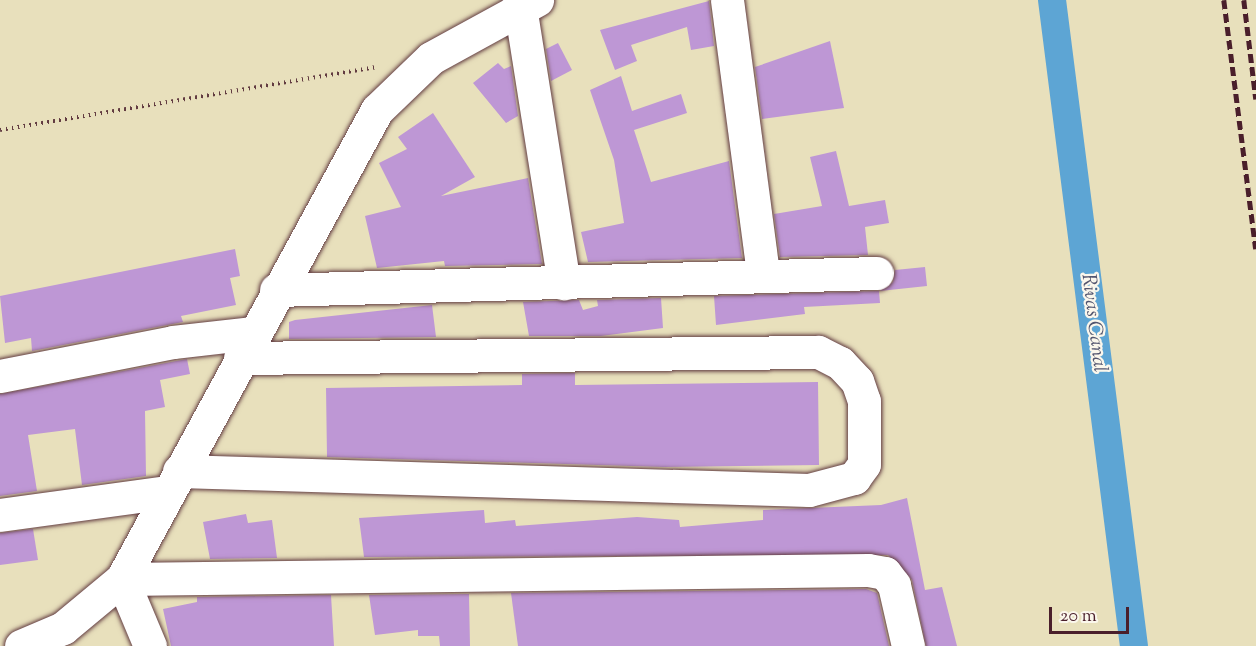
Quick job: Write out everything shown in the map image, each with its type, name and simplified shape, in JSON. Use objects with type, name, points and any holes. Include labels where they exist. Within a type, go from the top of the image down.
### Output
[{"type":"street","points":[[727,0],[763,274]]},
{"type":"street","points":[[21,646],[63,628],[122,579],[276,290],[377,110],[431,58],[525,2],[564,283]]},
{"type":"street","points":[[276,290],[564,283],[763,274],[877,273]]},
{"type":"street","points":[[0,376],[173,342],[247,345],[818,352],[840,363],[857,381],[864,401],[864,464],[854,478],[809,490],[174,482],[0,515]]},
{"type":"street","points":[[122,579],[868,570],[885,573],[894,585],[908,646]]},
{"type":"street","points":[[122,579],[150,646]]},
{"type":"path","points":[[0,130],[384,66]]},
{"type":"building","points":[[709,1],[714,46],[691,50],[687,27],[631,45],[637,61],[615,70],[600,30]]},
{"type":"building","points":[[830,41],[844,108],[762,119],[755,67]]},
{"type":"building","points":[[558,43],[572,70],[551,81],[546,49]]},
{"type":"building","points":[[498,63],[504,69],[511,66],[518,116],[506,123],[473,83]]},
{"type":"building","points":[[621,76],[632,111],[681,94],[687,113],[634,130],[651,182],[729,161],[742,258],[588,262],[581,232],[624,223],[614,160],[590,90]]},
{"type":"building","points":[[433,113],[475,177],[441,196],[528,178],[542,264],[445,266],[444,261],[377,268],[365,216],[401,207],[379,163],[407,149],[398,137]]},
{"type":"building","points":[[836,151],[849,206],[885,200],[889,223],[865,227],[868,255],[780,257],[774,214],[822,206],[810,157]]},
{"type":"building","points":[[235,249],[240,276],[230,278],[236,305],[181,316],[183,322],[32,351],[31,338],[5,343],[0,296]]},
{"type":"building","points":[[925,267],[927,286],[880,291],[893,282],[895,270]]},
{"type":"building","points":[[879,291],[880,303],[804,307],[805,314],[716,325],[714,296]]},
{"type":"building","points":[[661,298],[663,328],[601,336],[529,336],[523,302],[579,300],[583,310],[598,306],[597,300]]},
{"type":"building","points":[[432,305],[436,337],[289,339],[289,322],[295,320]]},
{"type":"building","points":[[187,359],[190,374],[160,380],[165,407],[145,411],[146,476],[82,485],[75,429],[28,435],[37,491],[0,496],[0,394]]},
{"type":"building","points":[[575,373],[575,385],[818,382],[819,465],[664,467],[327,457],[326,388],[522,385],[522,374]]},
{"type":"building","points":[[907,498],[925,590],[942,587],[957,646],[926,646],[912,580],[888,555],[364,557],[359,518],[484,510],[485,523],[515,520],[516,526],[637,517],[679,520],[680,527],[763,520],[763,510],[881,505]]},
{"type":"building","points":[[246,514],[248,523],[272,520],[277,558],[210,559],[203,522]]},
{"type":"building","points":[[33,529],[38,560],[0,565],[0,533]]},
{"type":"building","points":[[866,589],[877,593],[889,646],[518,646],[511,593]]},
{"type":"building","points":[[469,594],[470,646],[440,646],[439,636],[418,636],[418,630],[375,635],[369,595]]},
{"type":"building","points":[[331,595],[334,646],[171,646],[163,609],[197,602],[197,597]]},
{"type":"waterway","name":"Rivas Canal","points":[[1052,0],[1134,646]]},
{"type":"railway","points":[[1224,0],[1256,249]]},
{"type":"railway","points":[[1244,0],[1256,99]]}]
